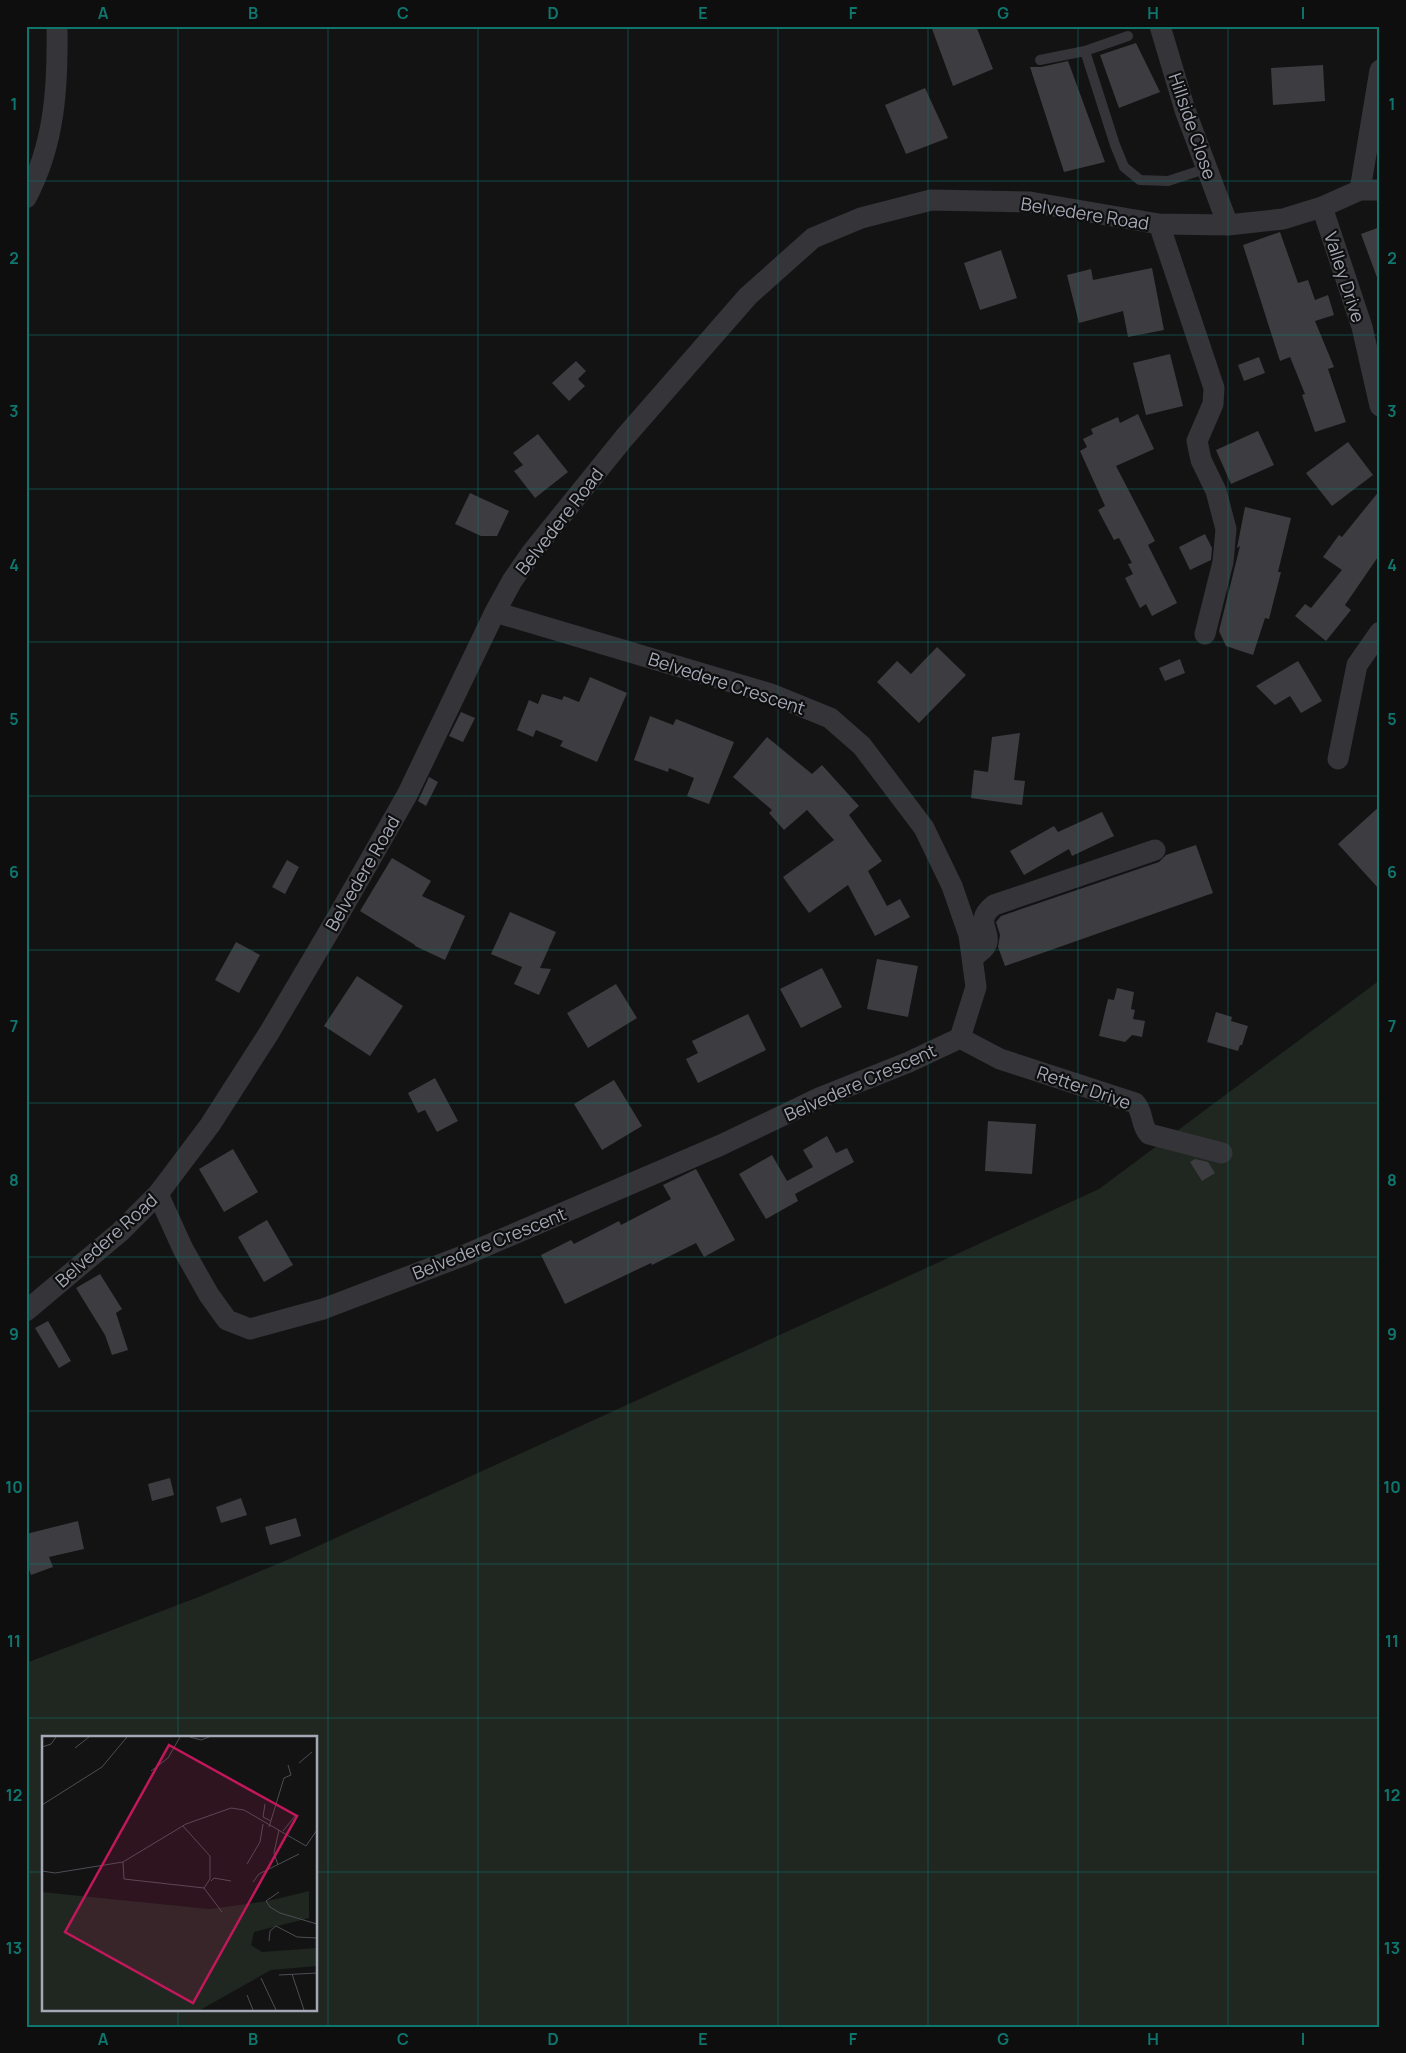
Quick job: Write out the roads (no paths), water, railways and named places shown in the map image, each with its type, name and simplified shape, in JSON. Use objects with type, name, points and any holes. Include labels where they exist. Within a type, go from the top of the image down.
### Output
[{"type":"street","points":[[26,198],[39,174],[53,117],[58,67],[57,26]]},
{"type":"street","name":"Hillside Close","points":[[1160,26],[1185,110],[1228,225]]},
{"type":"street","points":[[1370,190],[1380,70]]},
{"type":"street","name":"Belvedere Road","points":[[26,1311],[120,1232],[158,1194],[210,1125],[269,1033],[407,796],[495,612],[512,581],[532,552],[624,438],[748,296],[813,238],[861,218],[931,200],[1030,202],[1159,224],[1228,225],[1284,219],[1370,190]]},
{"type":"street","name":"Valley Drive","points":[[1322,207],[1362,327],[1380,406]]},
{"type":"street","points":[[1159,224],[1214,388],[1212,404],[1197,441],[1201,460],[1216,491],[1226,529],[1223,562],[1205,634]]},
{"type":"street","name":"Belvedere Crescent","points":[[158,1194],[183,1248],[209,1295],[227,1320],[250,1329],[323,1309],[465,1255],[721,1145],[819,1098],[909,1062],[960,1038],[976,987],[969,935],[952,886],[924,828],[862,746],[830,718],[771,694],[495,612]]},
{"type":"street","points":[[1338,759],[1357,665],[1380,632]]},
{"type":"street","points":[[972,958],[984,950],[988,943],[983,919],[985,911],[994,905],[1155,850]]},
{"type":"street","name":"Retter Drive","points":[[960,1038],[1000,1059],[1135,1103],[1140,1109],[1144,1129],[1149,1134],[1222,1153]]},
{"type":"lane","points":[[1040,60],[1084,51],[1128,36]]},
{"type":"lane","points":[[1084,51],[1124,167],[1140,180],[1168,181],[1208,168]]}]
